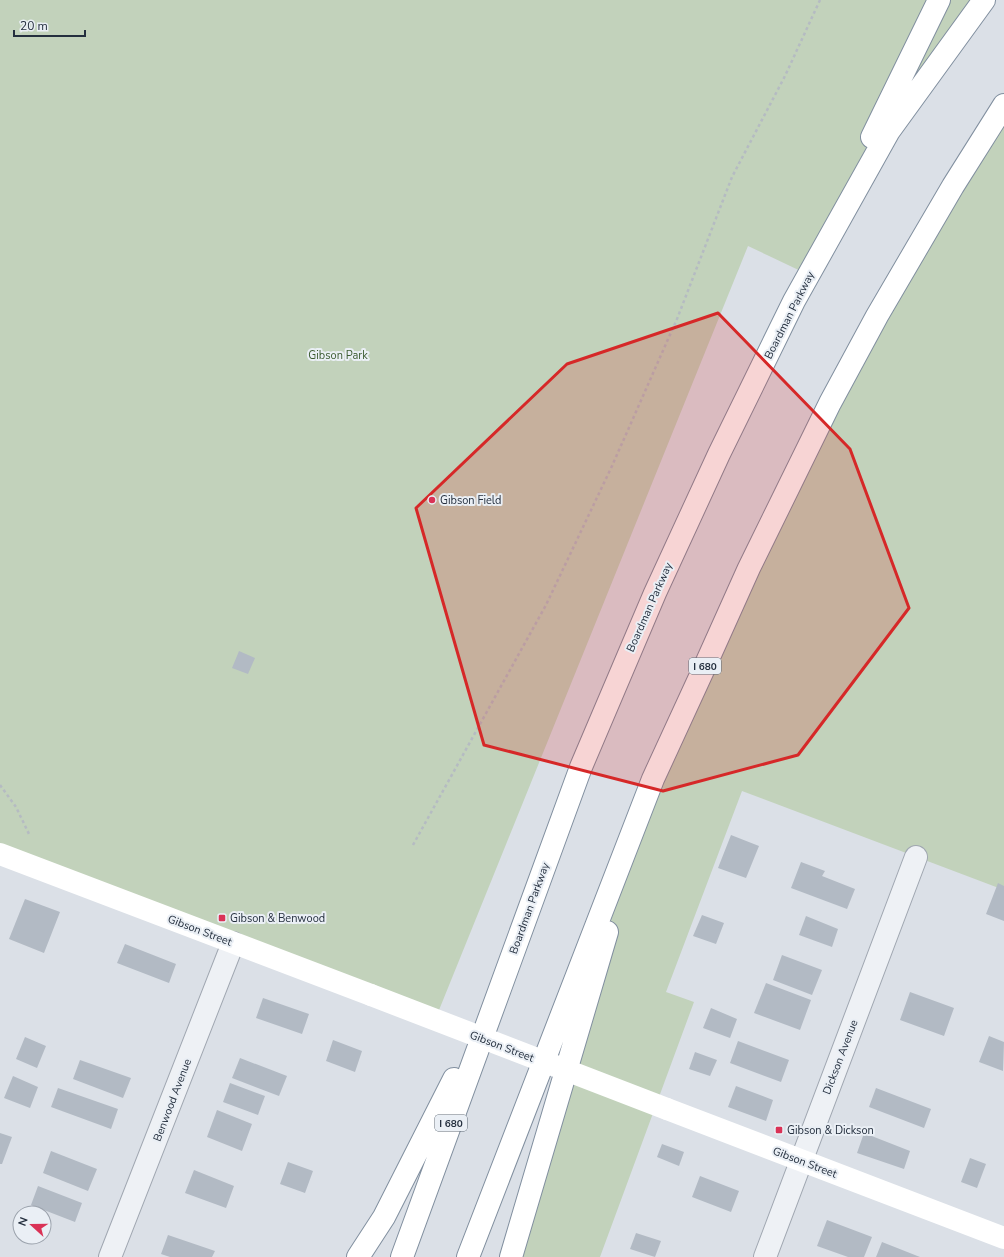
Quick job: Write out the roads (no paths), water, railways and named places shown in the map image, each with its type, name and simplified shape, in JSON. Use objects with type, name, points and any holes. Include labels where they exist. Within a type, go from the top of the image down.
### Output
[{"type":"main road","points":[[794,301],[898,82],[939,0]]},
{"type":"main road","name":"Boardman Parkway","points":[[402,1257],[581,767],[655,593],[718,454],[794,301],[889,131],[984,0]]},
{"type":"main road","name":"I 680","points":[[468,1257],[653,779],[749,568],[830,403],[901,275],[953,186],[1004,105]]},
{"type":"main road","points":[[511,1257],[653,779]]},
{"type":"main road","name":"Gibson Street","points":[[0,854],[1004,1238]]},
{"type":"main road","points":[[358,1257],[384,1217],[500,989]]},
{"type":"street","name":"Dickson Avenue","points":[[765,1257],[916,857]]},
{"type":"street","name":"Benwood Avenue","points":[[110,1257],[234,943]]},
{"type":"place","name":"Gibson Field","points":[[432,500]]},
{"type":"place","name":"Gibson & Benwood","points":[[222,918]]},
{"type":"place","name":"Gibson & Dickson","points":[[779,1130]]},
{"type":"park label","name":"Gibson Park","points":[[338,355]]}]
